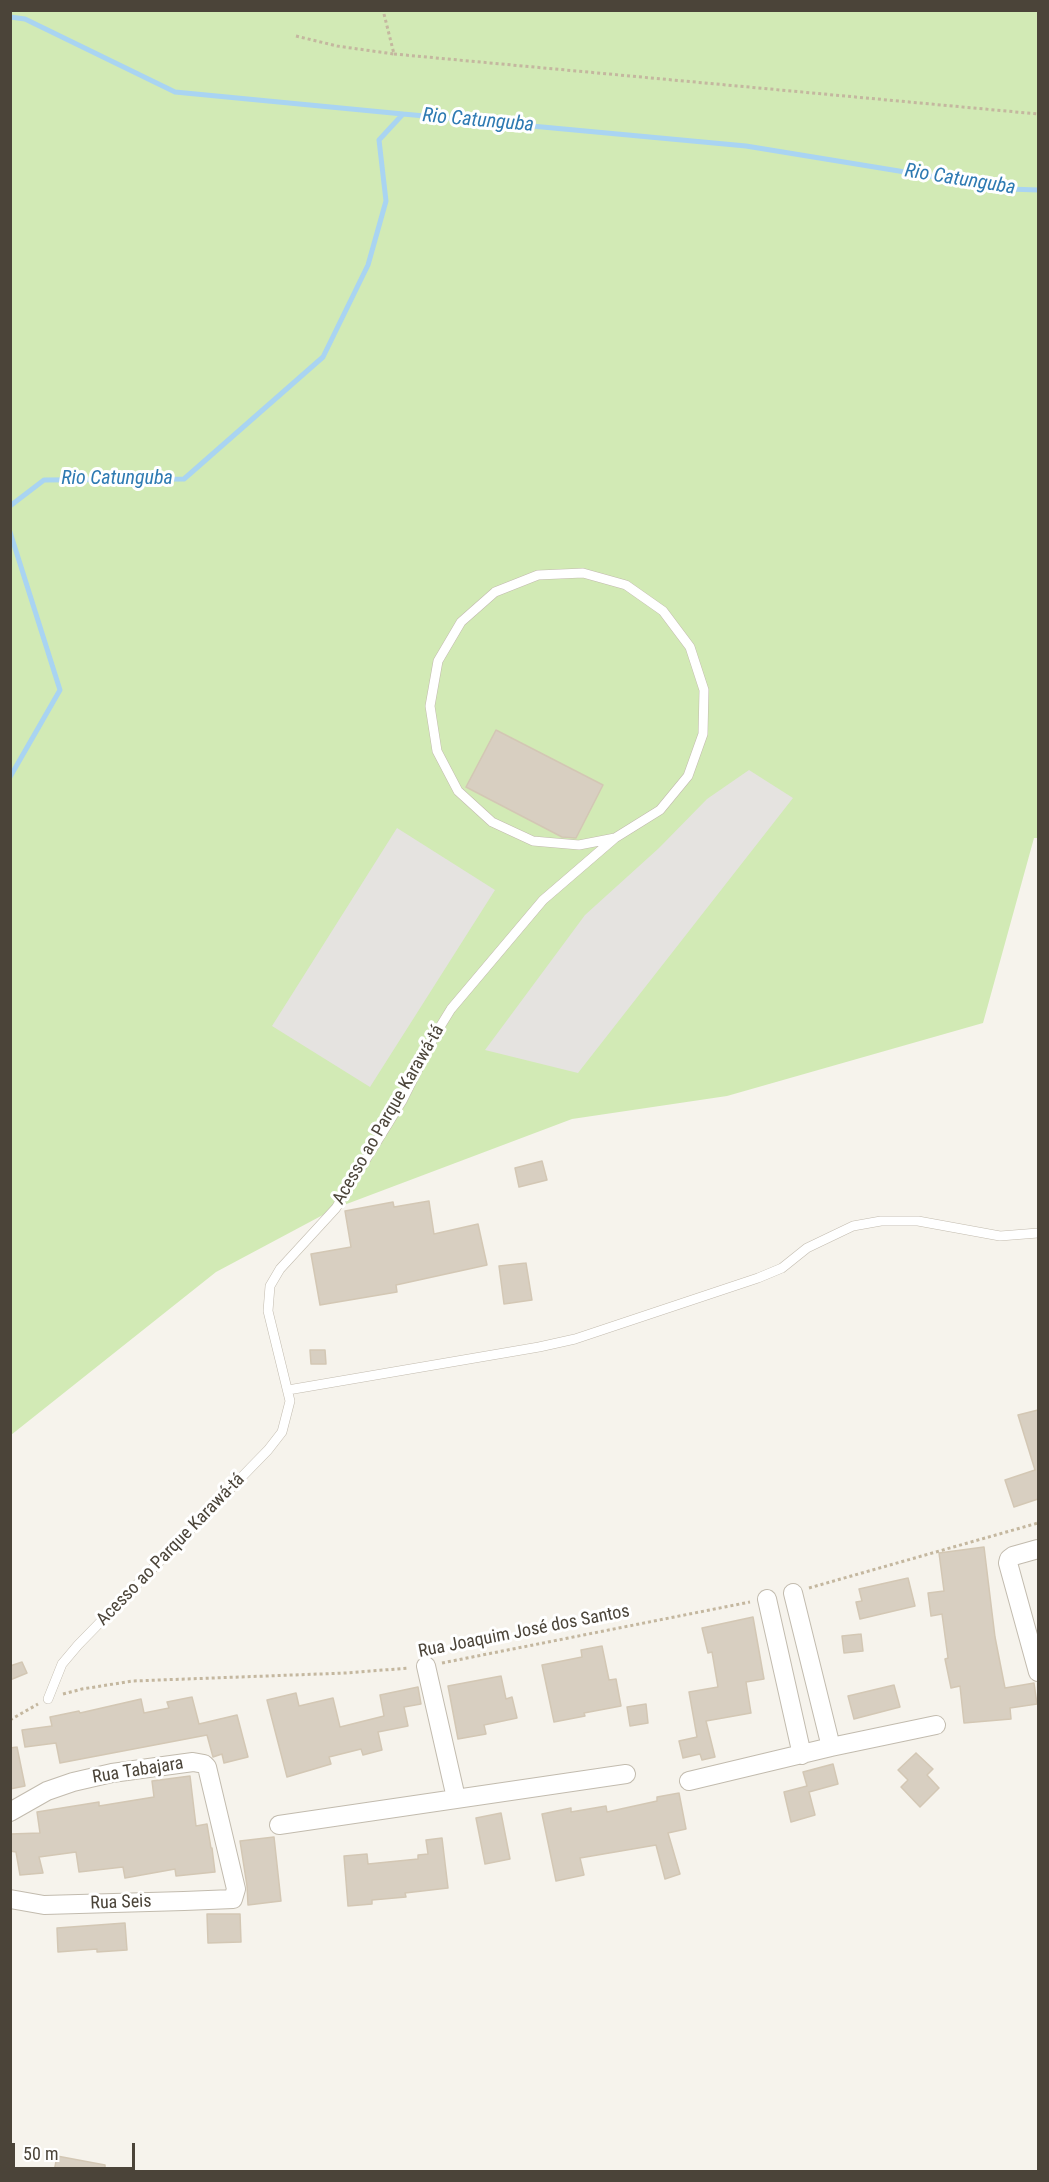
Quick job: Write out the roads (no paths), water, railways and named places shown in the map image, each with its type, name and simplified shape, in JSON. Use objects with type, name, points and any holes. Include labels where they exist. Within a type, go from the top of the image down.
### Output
[{"type":"street","points":[[1038,1549],[1011,1557],[1008,1563],[1038,1672]]},
{"type":"street","points":[[793,1593],[831,1747]]},
{"type":"street","points":[[767,1599],[802,1755]]},
{"type":"street","points":[[426,1666],[456,1798]]},
{"type":"street","points":[[689,1781],[936,1725]]},
{"type":"street","name":"Rua Tabajara","points":[[10,1812],[47,1791],[73,1782],[112,1773],[193,1762],[204,1764],[207,1767],[236,1889],[233,1899]]},
{"type":"street","points":[[279,1825],[626,1774]]},
{"type":"street","name":"Rua Seis","points":[[10,1899],[44,1905],[102,1905],[233,1899]]},
{"type":"lane","name":"Acesso ao Parque Karawá-tá","points":[[48,1699],[62,1664],[78,1645],[268,1450],[282,1432],[290,1401],[268,1311],[270,1286],[280,1269],[336,1208],[402,1101],[435,1035],[451,1009],[543,900],[615,838],[660,810],[688,776],[703,734],[704,690],[690,647],[663,611],[626,585],[583,573],[538,575],[495,592],[461,622],[438,661],[430,706],[437,751],[458,791],[492,822],[533,841],[579,845],[615,838]]},
{"type":"lane","points":[[288,1390],[575,1339],[758,1278],[782,1268],[807,1248],[854,1226],[881,1221],[918,1221],[1000,1236],[1038,1233]]},
{"type":"waterway","points":[[10,17],[25,19],[175,92],[403,114]]},
{"type":"waterway","name":"Rio Catunguba","points":[[10,506],[44,480],[184,479],[323,357],[368,265],[386,201],[379,140],[403,114],[746,146],[1009,189],[1038,190]]},
{"type":"waterway","name":"Rio Catunguba","points":[[10,532],[60,690],[10,777]]}]
